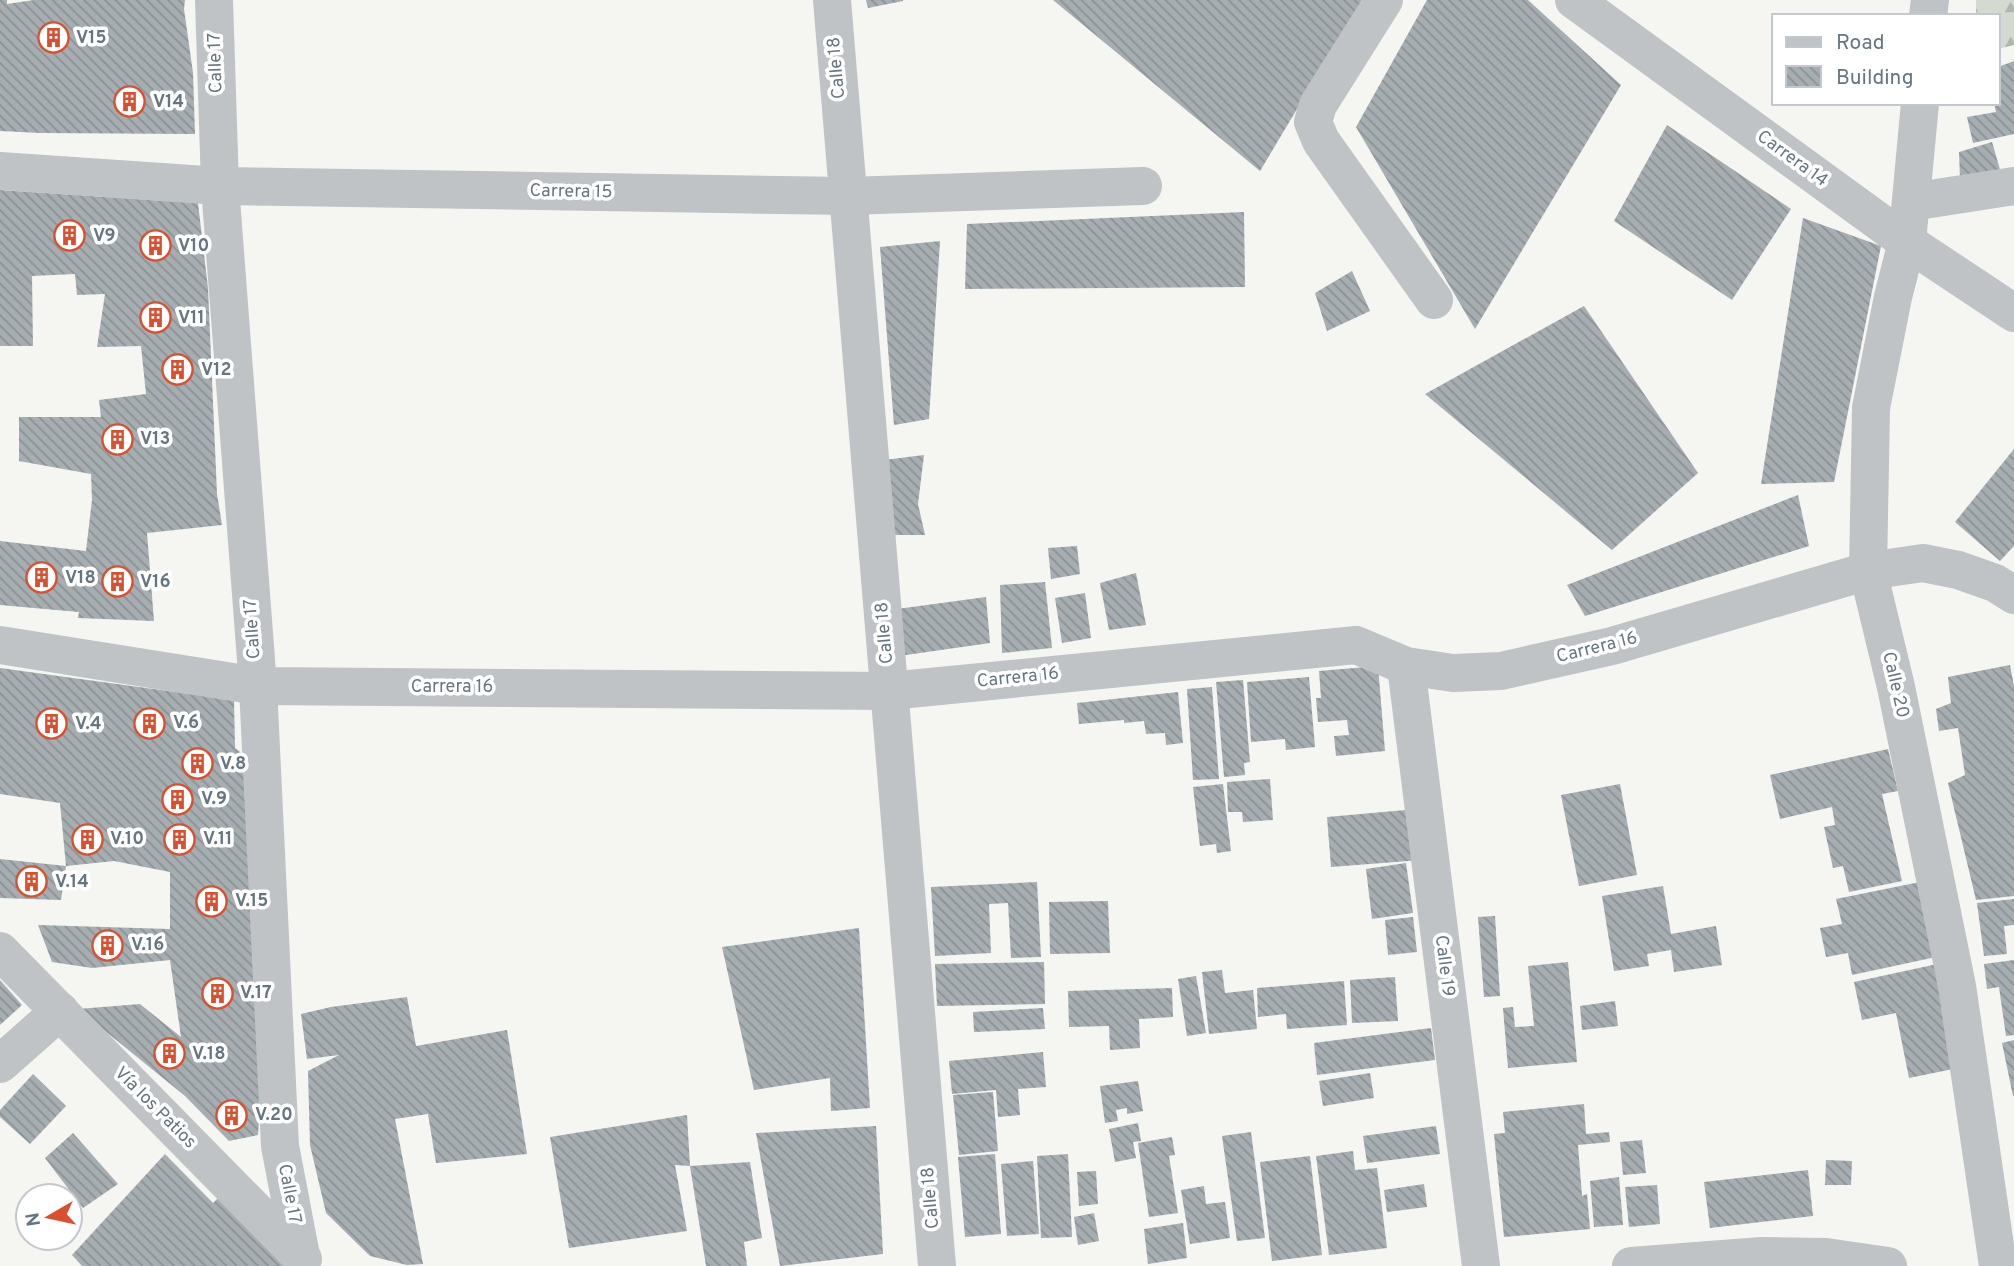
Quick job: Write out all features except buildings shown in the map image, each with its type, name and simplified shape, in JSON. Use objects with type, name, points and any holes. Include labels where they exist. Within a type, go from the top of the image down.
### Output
[{"type":"street","name":"Calle 17","points":[[214,0],[220,186],[258,686],[280,1146],[305,1261]]},
{"type":"street","name":"Calle 18","points":[[832,0],[937,1266]]},
{"type":"street","points":[[1384,0],[1318,105],[1313,122],[1321,141],[1434,300]]},
{"type":"street","name":"Carrera 14","points":[[1574,0],[1907,242],[2014,313]]},
{"type":"street","name":"Calle 20","points":[[1920,105],[1907,242],[1871,408],[1868,571],[1896,687],[1957,986],[1998,1266]]},
{"type":"street","name":"Carrera 15","points":[[0,171],[220,186],[848,196],[1143,186]]},
{"type":"street","points":[[1911,202],[2014,186]]},
{"type":"street","name":"Carrera 16","points":[[0,645],[258,686],[889,691],[1356,645],[1406,666],[1453,673],[1501,671],[1612,646],[1868,571],[1923,563],[1958,570],[1995,583],[2014,595]]},
{"type":"street","name":"Calle 19","points":[[1406,666],[1481,1266]]},
{"type":"street","name":"Vía los Patios","points":[[0,951],[305,1261]]},
{"type":"street","points":[[0,1065],[60,1011]]},
{"type":"street","points":[[1632,1266],[1762,1256],[1826,1256],[1888,1266]]},
{"type":"green space","points":[[1976,0],[2014,0],[2014,45],[2000,48],[2000,14],[1976,14]]},
{"type":"place","name":"V15","points":[[53,38]]},
{"type":"place","name":"V14","points":[[130,102]]},
{"type":"place","name":"V9","points":[[70,236]]},
{"type":"place","name":"V10","points":[[155,246]]},
{"type":"place","name":"V11","points":[[155,318]]},
{"type":"place","name":"V12","points":[[178,370]]},
{"type":"place","name":"V13","points":[[117,439]]},
{"type":"place","name":"V18","points":[[42,578]]},
{"type":"place","name":"V16","points":[[117,582]]},
{"type":"place","name":"V.6","points":[[150,723]]},
{"type":"place","name":"V.4","points":[[52,724]]},
{"type":"place","name":"V.8","points":[[197,764]]},
{"type":"place","name":"V.9","points":[[178,799]]},
{"type":"place","name":"V.10","points":[[87,839]]},
{"type":"place","name":"V.11","points":[[180,839]]},
{"type":"place","name":"V.14","points":[[32,882]]},
{"type":"place","name":"V.15","points":[[212,901]]},
{"type":"place","name":"V.16","points":[[108,945]]},
{"type":"place","name":"V.17","points":[[217,993]]},
{"type":"place","name":"V.18","points":[[169,1054]]},
{"type":"place","name":"V.20","points":[[232,1115]]}]
